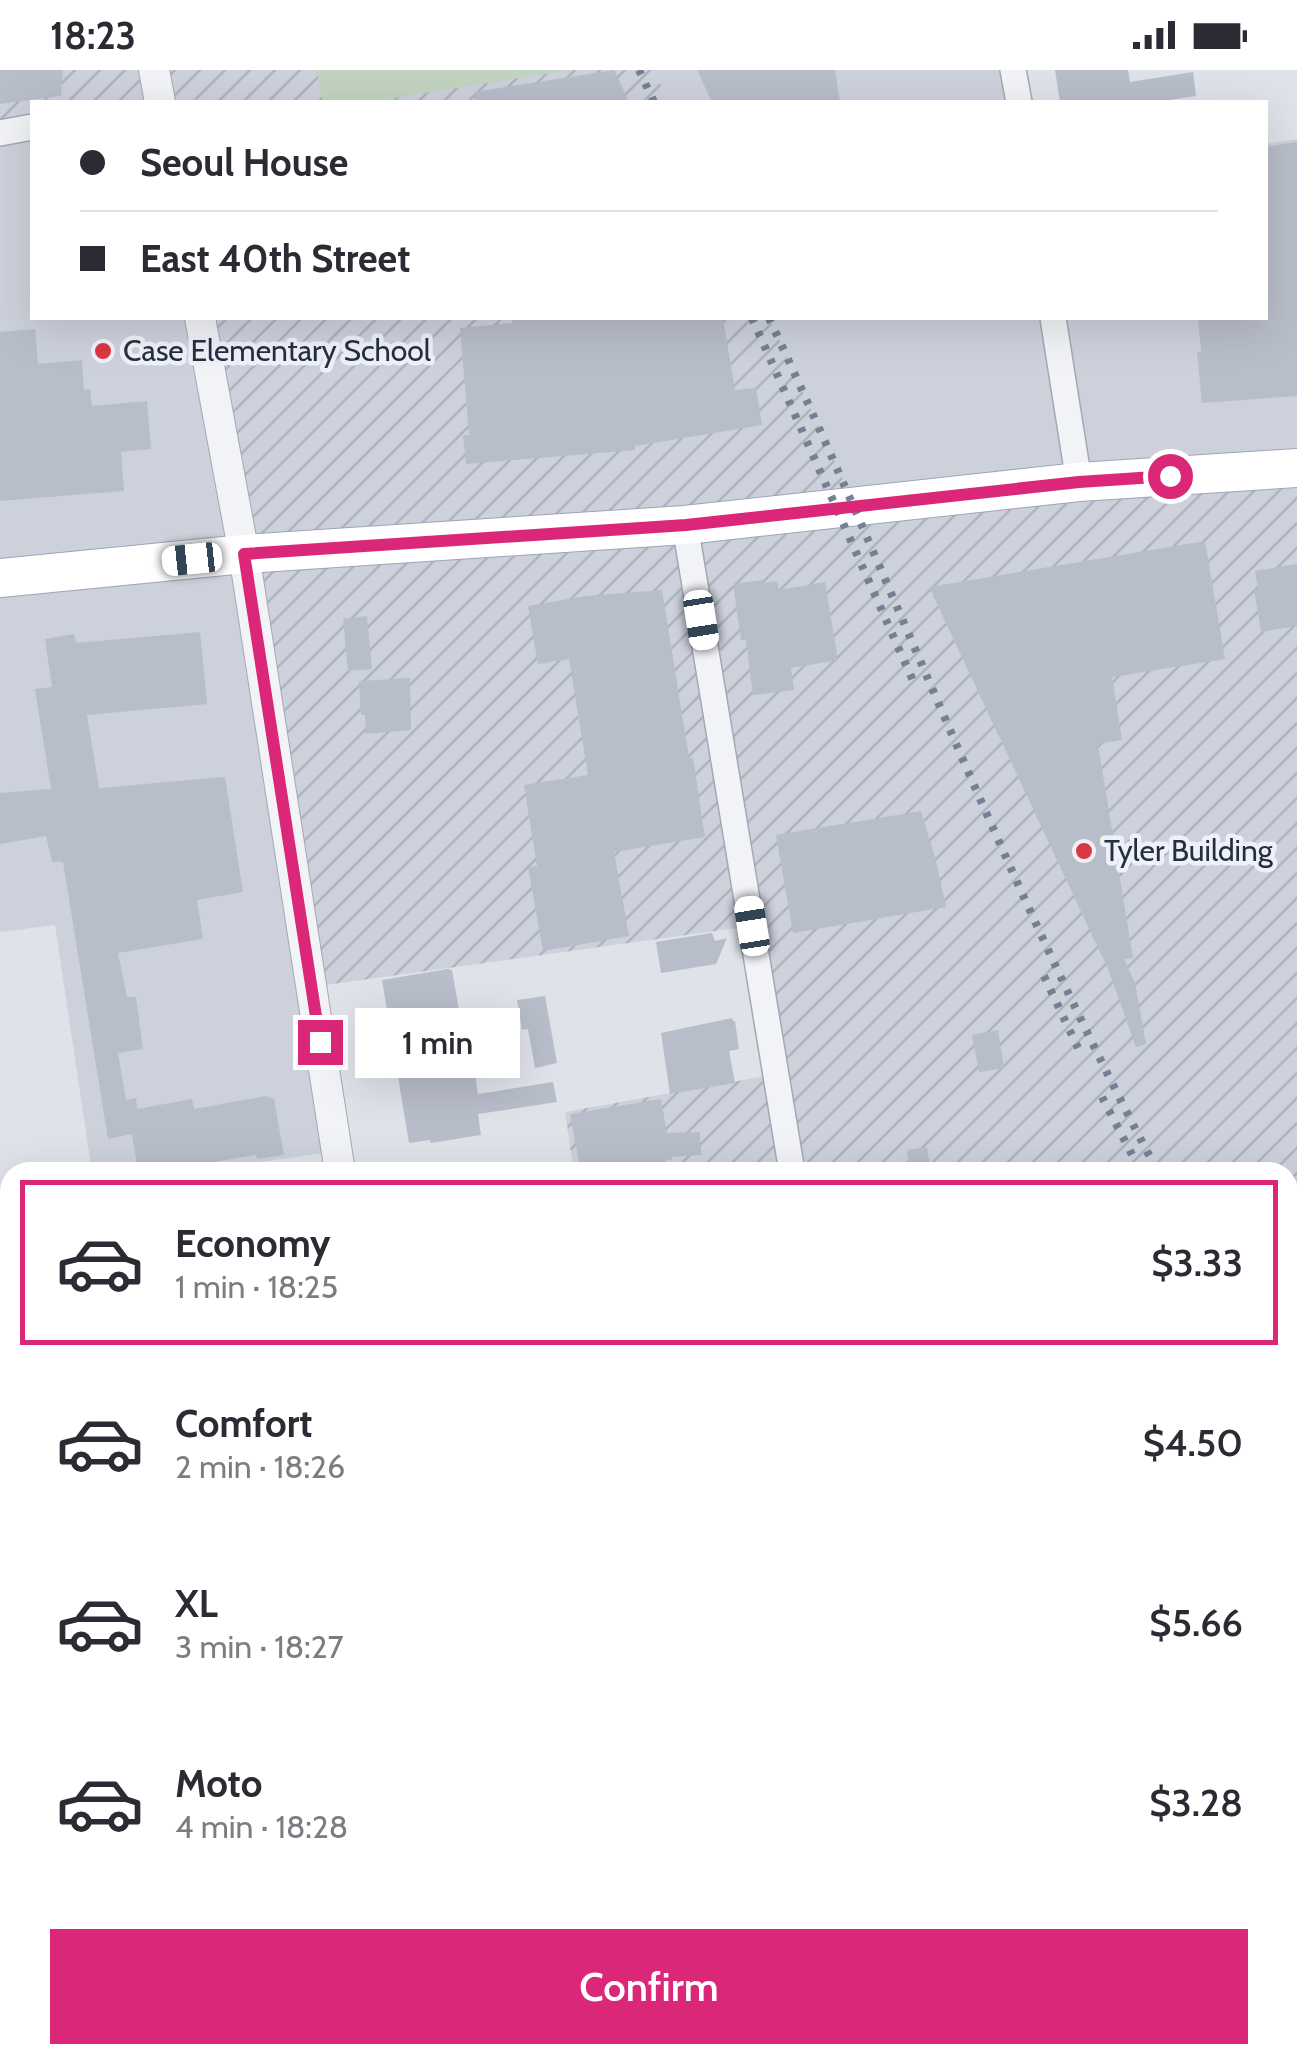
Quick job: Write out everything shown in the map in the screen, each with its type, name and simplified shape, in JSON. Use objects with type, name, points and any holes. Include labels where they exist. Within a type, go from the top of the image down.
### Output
[{"type":"main road","points":[[0,578],[244,554],[686,525],[1079,482],[1297,468]]},
{"type":"street","points":[[154,70],[160,100]]},
{"type":"street","points":[[1013,70],[1018,100]]},
{"type":"street","points":[[0,133],[30,128]]},
{"type":"street","points":[[200,320],[244,554],[338,1162]]},
{"type":"street","points":[[1053,320],[1079,482]]},
{"type":"street","points":[[686,525],[790,1162]]},
{"type":"shaded area","points":[[0,70],[654,70],[668,100],[30,100],[30,127],[0,133]]},
{"type":"shaded area","points":[[654,70],[1013,70],[1019,100],[668,100]]},
{"type":"shaded area","points":[[30,127],[30,320],[200,320],[337,1151],[261,1162],[91,1162],[55,925],[0,932],[0,133]]},
{"type":"shaded area","points":[[1297,139],[1297,468],[855,505],[770,320],[1268,320],[1268,144]]},
{"type":"shaded area","points":[[200,320],[770,320],[855,505],[1297,468],[1297,1162],[572,1162],[565,1112],[776,1074],[751,926],[311,987]]},
{"type":"green space","points":[[316,70],[570,70],[382,100],[323,100]]},
{"type":"building","points":[[0,70],[63,70],[61,96],[0,104]]},
{"type":"building","points":[[614,70],[628,100],[475,100],[474,92]]},
{"type":"building","points":[[697,70],[835,70],[840,100],[711,100]]},
{"type":"building","points":[[1055,70],[1128,70],[1130,82],[1193,72],[1196,96],[1169,100],[1060,100]]},
{"type":"building","points":[[1297,142],[1297,396],[1202,403],[1198,320],[1268,320],[1268,147]]},
{"type":"building","points":[[723,320],[735,390],[756,388],[762,425],[635,446],[635,450],[466,464],[463,435],[469,435],[460,328],[512,323]]},
{"type":"building","points":[[35,329],[38,364],[82,360],[84,390],[90,389],[92,406],[147,401],[151,449],[121,452],[124,491],[0,501],[0,332]]},
{"type":"building","name":"Tyler Building","points":[[1205,541],[1225,659],[1112,677],[1122,740],[1098,744],[1133,958],[1124,959],[1135,983],[1146,1044],[1136,1047],[1108,969],[929,587]]},
{"type":"building","points":[[1297,564],[1297,626],[1261,632],[1255,571]]},
{"type":"building","points":[[777,581],[779,590],[825,582],[838,660],[791,668],[794,690],[753,695],[733,584]]},
{"type":"building","points":[[662,590],[705,837],[614,852],[629,936],[543,951],[528,867],[537,866],[524,785],[588,775],[569,659],[538,664],[528,606],[586,596]]},
{"type":"building","points":[[367,616],[372,669],[348,671],[343,619]]},
{"type":"building","points":[[200,632],[207,704],[87,715],[99,788],[225,777],[243,892],[197,900],[203,939],[118,953],[127,997],[136,997],[143,1049],[118,1053],[126,1100],[136,1098],[137,1109],[192,1099],[194,1109],[266,1096],[274,1099],[284,1155],[214,1162],[136,1162],[132,1134],[108,1139],[63,862],[52,862],[46,836],[0,844],[0,793],[51,789],[35,689],[52,687],[45,639],[74,634],[76,643]]},
{"type":"building","points":[[410,678],[411,730],[366,734],[359,681]]},
{"type":"building","points":[[921,811],[946,907],[793,933],[776,835]]},
{"type":"building","points":[[712,933],[715,941],[727,938],[716,964],[661,973],[656,942]]},
{"type":"building","points":[[452,970],[459,1010],[478,1022],[425,1067],[473,1060],[478,1094],[553,1082],[557,1102],[478,1114],[481,1135],[409,1143],[382,980]]},
{"type":"building","points":[[545,996],[557,1063],[535,1068],[528,1029],[522,1030],[517,1000]]},
{"type":"building","points":[[732,1018],[739,1049],[729,1051],[735,1083],[670,1094],[661,1033]]},
{"type":"building","points":[[998,1030],[1004,1068],[979,1072],[972,1035]]},
{"type":"building","points":[[661,1099],[667,1133],[700,1132],[701,1155],[671,1157],[666,1162],[579,1162],[570,1114]]},
{"type":"building","points":[[927,1147],[929,1162],[909,1162],[907,1150]]},
{"type":"railway","points":[[639,70],[653,100]]},
{"type":"railway","points":[[753,320],[914,683]]},
{"type":"railway","points":[[770,320],[1005,855],[1104,1068],[1153,1162]]},
{"type":"railway","points":[[1044,976],[1078,1048]]},
{"type":"railway","points":[[1102,1097],[1136,1162]]},
{"type":"place","name":"Case Elementary School","points":[[103,351]]},
{"type":"place","name":"Tyler Building","points":[[1084,851]]},
{"type":"route","points":[[320,1042],[244,554],[686,525],[840,506],[1170,476]]}]
